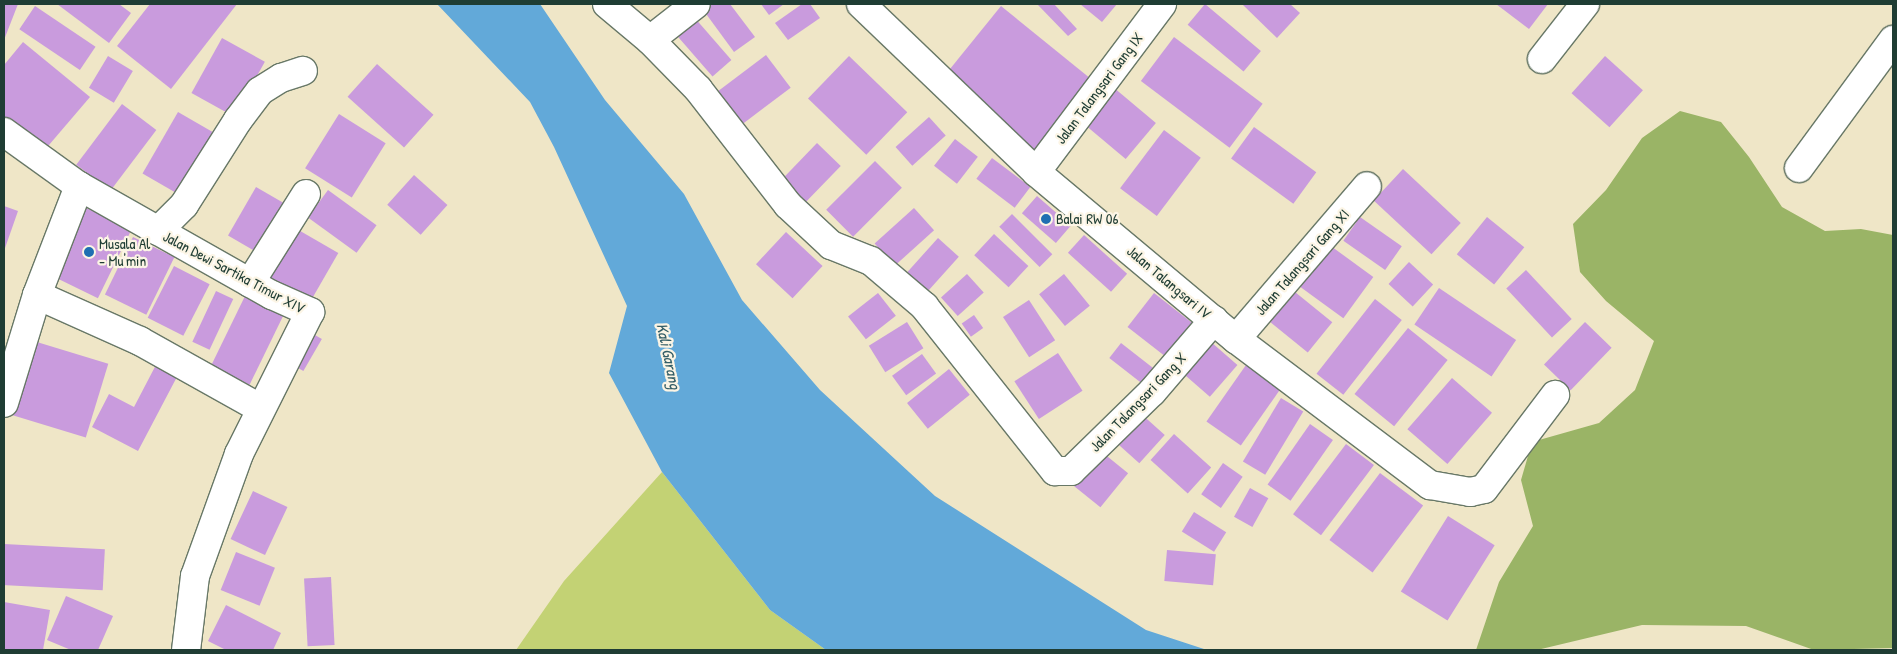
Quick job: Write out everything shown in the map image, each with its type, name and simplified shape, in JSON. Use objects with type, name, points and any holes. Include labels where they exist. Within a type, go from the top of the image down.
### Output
[{"type":"street","points":[[607,4],[650,40],[696,4]]},
{"type":"street","name":"Jalan Talangsari IV","points":[[861,4],[1036,172],[1236,338],[1430,485],[1470,492],[1484,489],[1555,395]]},
{"type":"street","name":"Jalan Talangsari Gang IX","points":[[1036,172],[1162,4]]},
{"type":"street","points":[[1542,59],[1585,4]]},
{"type":"street","name":"Jalan Talangsari Gang X","points":[[650,40],[698,89],[788,205],[831,244],[871,261],[924,306],[1055,471],[1071,471],[1152,392],[1214,320]]},
{"type":"street","points":[[1799,168],[1893,40]]},
{"type":"street","points":[[158,231],[184,205],[238,120],[260,91],[281,78],[302,71]]},
{"type":"street","name":"Jalan Dewi Sartika Timur XIV","points":[[4,132],[79,186],[250,282],[308,310],[309,317],[260,408]]},
{"type":"street","points":[[4,403],[37,295],[79,186]]},
{"type":"street","name":"Jalan Talangsari Gang XI","points":[[1236,338],[1367,186]]},
{"type":"street","points":[[250,282],[306,194]]},
{"type":"street","points":[[37,295],[140,341],[260,408],[239,454],[195,576],[186,650]]},
{"type":"green space","points":[[1680,111],[1721,122],[1749,157],[1782,207],[1825,231],[1861,229],[1893,235],[1893,648],[1814,650],[1746,626],[1642,625],[1537,650],[1476,650],[1499,582],[1533,526],[1521,480],[1532,442],[1599,423],[1635,390],[1654,341],[1606,301],[1580,272],[1573,224],[1606,190],[1642,138]]},
{"type":"green space","points":[[662,472],[770,610],[826,650],[516,650],[564,581]]},
{"type":"water","name":"Kali Garang","points":[[437,4],[540,4],[605,100],[684,194],[742,300],[820,390],[935,496],[1146,630],[1207,650],[826,650],[770,610],[662,472],[609,373],[627,306],[554,147],[530,102]]},
{"type":"building","points":[[4,4],[18,4],[4,40]]},
{"type":"building","points":[[57,4],[119,4],[131,13],[109,43]]},
{"type":"building","points":[[150,4],[237,4],[171,89],[117,46]]},
{"type":"building","points":[[706,4],[730,4],[755,37],[734,52],[701,7]]},
{"type":"building","points":[[761,4],[784,4],[769,15]]},
{"type":"building","points":[[802,4],[810,4],[820,18],[788,40],[775,23]]},
{"type":"building","points":[[1037,4],[1054,4],[1077,29],[1068,36]]},
{"type":"building","points":[[1080,4],[1117,4],[1102,22]]},
{"type":"building","points":[[1205,4],[1261,51],[1244,72],[1188,25]]},
{"type":"building","points":[[1242,4],[1290,4],[1300,13],[1277,38]]},
{"type":"building","points":[[1496,4],[1548,4],[1529,29]]},
{"type":"building","points":[[35,6],[96,47],[80,70],[19,29]]},
{"type":"building","points":[[1001,6],[1097,83],[1039,154],[944,77]]},
{"type":"building","points":[[694,17],[731,60],[713,76],[675,33]]},
{"type":"building","points":[[1174,37],[1263,104],[1230,148],[1141,81]]},
{"type":"building","points":[[222,38],[265,62],[234,117],[191,93]]},
{"type":"building","points":[[23,42],[90,97],[43,152],[4,121],[4,65]]},
{"type":"building","points":[[766,55],[791,88],[738,127],[713,95]]},
{"type":"building","points":[[108,56],[133,71],[114,103],[89,88]]},
{"type":"building","points":[[849,56],[907,112],[866,155],[808,98]]},
{"type":"building","points":[[1605,56],[1643,90],[1609,127],[1572,93]]},
{"type":"building","points":[[377,64],[433,115],[404,148],[348,97]]},
{"type":"building","points":[[1113,87],[1156,123],[1126,159],[1083,123]]},
{"type":"building","points":[[122,104],[156,130],[111,191],[76,165]]},
{"type":"building","points":[[178,112],[223,138],[188,199],[142,173]]},
{"type":"building","points":[[339,114],[386,143],[352,197],[305,168]]},
{"type":"building","points":[[929,117],[946,136],[912,166],[896,147]]},
{"type":"building","points":[[1254,127],[1316,172],[1293,204],[1231,159]]},
{"type":"building","points":[[1164,130],[1201,158],[1157,216],[1120,188]]},
{"type":"building","points":[[955,139],[978,157],[957,184],[934,166]]},
{"type":"building","points":[[817,143],[841,166],[805,203],[781,180]]},
{"type":"building","points":[[992,158],[1030,187],[1015,208],[976,179]]},
{"type":"building","points":[[875,161],[902,188],[853,237],[826,210]]},
{"type":"building","points":[[1403,169],[1461,223],[1431,254],[1374,200]]},
{"type":"building","points":[[414,175],[447,205],[421,235],[387,205]]},
{"type":"building","points":[[256,187],[287,205],[259,253],[228,235]]},
{"type":"building","points":[[328,190],[377,225],[357,253],[308,218]]},
{"type":"building","name":"Balai RW 06","points":[[1037,196],[1071,226],[1056,243],[1022,213]]},
{"type":"building","name":"Musala Al - Mu'min","points":[[80,205],[131,230],[98,298],[47,273]]},
{"type":"building","points":[[4,206],[18,211],[4,251]]},
{"type":"building","points":[[914,208],[934,230],[895,266],[875,243]]},
{"type":"building","points":[[1012,214],[1052,254],[1040,267],[999,227]]},
{"type":"building","points":[[1360,217],[1402,246],[1385,270],[1343,241]]},
{"type":"building","points":[[1487,217],[1524,247],[1494,285],[1457,254]]},
{"type":"building","points":[[295,228],[338,253],[311,301],[268,276]]},
{"type":"building","points":[[786,232],[823,266],[793,298],[756,264]]},
{"type":"building","points":[[994,234],[1028,266],[1009,287],[974,255]]},
{"type":"building","points":[[1084,235],[1127,274],[1111,292],[1068,253]]},
{"type":"building","points":[[133,237],[174,257],[146,315],[105,295]]},
{"type":"building","points":[[938,238],[959,257],[926,293],[905,274]]},
{"type":"building","points":[[1328,244],[1373,277],[1343,318],[1298,285]]},
{"type":"building","points":[[1409,262],[1433,285],[1413,306],[1389,284]]},
{"type":"building","points":[[174,266],[210,284],[183,336],[148,318]]},
{"type":"building","points":[[1526,270],[1572,319],[1552,337],[1506,288]]},
{"type":"building","points":[[967,274],[984,293],[958,316],[941,297]]},
{"type":"building","points":[[1064,274],[1090,306],[1065,326],[1039,294]]},
{"type":"building","points":[[1439,288],[1516,340],[1491,376],[1414,324]]},
{"type":"building","points":[[216,291],[233,299],[210,350],[192,342]]},
{"type":"building","points":[[1295,292],[1332,322],[1308,353],[1270,322]]},
{"type":"building","points":[[878,293],[896,316],[866,339],[848,316]]},
{"type":"building","points":[[1154,293],[1196,326],[1169,360],[1128,327]]},
{"type":"building","points":[[246,294],[285,313],[250,385],[211,366]]},
{"type":"building","points":[[1375,299],[1402,320],[1343,395],[1317,374]]},
{"type":"building","points":[[1029,300],[1055,340],[1029,357],[1003,317]]},
{"type":"building","points":[[974,315],[983,328],[971,337],[962,324]]},
{"type":"building","points":[[907,322],[923,348],[885,372],[869,346]]},
{"type":"building","points":[[1585,322],[1612,348],[1571,390],[1544,364]]},
{"type":"building","points":[[1408,328],[1448,360],[1394,426],[1355,394]]},
{"type":"building","points":[[308,331],[322,339],[303,371],[290,363]]},
{"type":"building","points":[[27,339],[108,364],[86,437],[4,413]]},
{"type":"building","points":[[1211,342],[1237,365],[1210,397],[1183,374]]},
{"type":"building","points":[[1121,343],[1157,371],[1146,386],[1109,358]]},
{"type":"building","points":[[1058,353],[1083,391],[1039,419],[1014,381]]},
{"type":"building","points":[[922,354],[936,373],[906,395],[892,376]]},
{"type":"building","points":[[158,361],[179,373],[138,451],[92,427],[109,394],[134,407]]},
{"type":"building","points":[[1246,365],[1280,389],[1241,446],[1206,422]]},
{"type":"building","points":[[949,369],[970,395],[928,429],[907,403]]},
{"type":"building","points":[[1452,378],[1492,413],[1447,464],[1407,429]]},
{"type":"building","points":[[1281,398],[1303,411],[1265,475],[1243,461]]},
{"type":"building","points":[[1138,411],[1165,435],[1139,463],[1113,439]]},
{"type":"building","points":[[1310,424],[1333,440],[1290,501],[1268,485]]},
{"type":"building","points":[[1174,434],[1211,467],[1188,493],[1151,460]]},
{"type":"building","points":[[1346,444],[1374,465],[1321,535],[1293,514]]},
{"type":"building","points":[[1097,448],[1128,473],[1100,507],[1069,482]]},
{"type":"building","points":[[1223,463],[1243,477],[1221,508],[1201,494]]},
{"type":"building","points":[[1380,473],[1423,505],[1373,573],[1329,540]]},
{"type":"building","points":[[1250,488],[1268,498],[1252,527],[1234,517]]},
{"type":"building","points":[[253,491],[287,507],[265,555],[231,539]]},
{"type":"building","points":[[1194,512],[1226,532],[1214,552],[1182,532]]},
{"type":"building","points":[[1448,516],[1495,545],[1447,621],[1401,591]]},
{"type":"building","points":[[4,544],[105,549],[103,590],[4,585]]},
{"type":"building","points":[[1167,550],[1216,554],[1213,585],[1164,581]]},
{"type":"building","points":[[236,552],[275,568],[260,606],[221,590]]},
{"type":"building","points":[[331,577],[335,645],[308,646],[304,578]]},
{"type":"building","points":[[66,596],[113,616],[98,650],[71,650],[47,640]]},
{"type":"building","points":[[4,602],[50,610],[43,650],[4,650]]},
{"type":"building","points":[[226,605],[281,633],[273,650],[226,650],[208,641]]},
{"type":"place","name":"Balai RW 06","points":[[1046,219]]},
{"type":"place","name":"Musala Al - Mu'min","points":[[89,252]]}]
